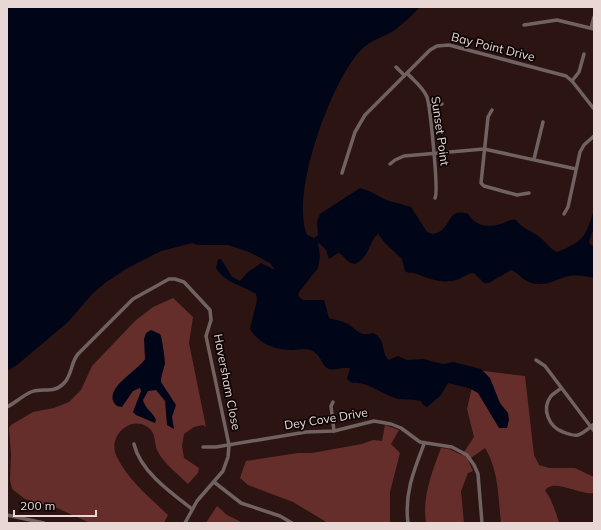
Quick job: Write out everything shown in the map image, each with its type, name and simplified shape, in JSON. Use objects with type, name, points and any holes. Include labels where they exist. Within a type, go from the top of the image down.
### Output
[{"type":"street","points":[[524,25],[557,20],[593,29],[594,17]]},
{"type":"street","name":"Bay Point Drive","points":[[342,173],[355,132],[362,118],[434,48],[445,45],[566,76],[572,81],[594,109]]},
{"type":"street","points":[[572,81],[579,72],[584,54]]},
{"type":"street","name":"Sunset Point","points":[[396,67],[406,74],[425,93],[429,106],[437,194],[435,198]]},
{"type":"street","points":[[429,106],[442,104]]},
{"type":"street","points":[[492,110],[488,117],[481,178],[482,184],[517,195],[529,193]]},
{"type":"street","points":[[534,159],[543,122]]},
{"type":"street","points":[[564,214],[568,206],[582,149],[594,136]]},
{"type":"street","points":[[390,164],[404,156],[484,149],[576,169]]},
{"type":"street","name":"Haversham Close","points":[[7,407],[32,392],[51,391],[63,384],[70,374],[76,356],[118,312],[148,289],[175,279],[186,284],[210,310],[211,320],[206,336],[229,445],[225,466],[192,509],[185,523]]},
{"type":"street","points":[[536,360],[545,366],[594,431]]},
{"type":"street","points":[[561,388],[551,396],[548,401],[548,420],[551,424],[558,430],[575,435],[580,434],[594,424]]},
{"type":"street","points":[[333,402],[331,406],[334,430]]},
{"type":"street","name":"Dey Cove Drive","points":[[203,447],[229,445],[306,432],[334,430],[380,421],[396,425],[424,444],[452,447],[460,450],[472,461],[478,474],[482,523]]},
{"type":"street","points":[[134,444],[140,459],[155,477],[192,509]]},
{"type":"street","points":[[408,523],[407,497],[412,474],[424,444]]},
{"type":"street","points":[[214,482],[241,503],[280,516],[292,523]]},
{"type":"street","points":[[7,515],[44,523]]},
{"type":"shaded area","points":[[173,298],[193,317],[189,343],[206,427],[203,425],[194,427],[184,434],[182,446],[184,458],[199,468],[198,473],[188,484],[163,459],[157,450],[153,433],[149,428],[142,424],[129,425],[123,429],[118,434],[114,448],[121,464],[132,480],[168,515],[164,523],[90,523],[57,508],[25,499],[12,489],[10,480],[11,455],[9,428],[11,425],[33,412],[54,408],[69,402],[81,390],[92,366],[135,321],[153,307]]},
{"type":"shaded area","points":[[476,370],[525,376],[534,455],[539,465],[549,468],[575,468],[594,477],[594,493],[582,492],[560,486],[549,487],[545,491],[552,502],[559,523],[501,523],[495,475],[490,457],[485,448],[468,460],[473,471],[468,473],[461,491],[464,523],[426,523],[425,504],[427,494],[431,475],[441,448],[449,449],[462,455],[474,437],[467,409]]},
{"type":"shaded area","points":[[385,425],[399,430],[391,444],[400,453],[390,492],[390,523],[328,523],[293,502],[248,485],[240,478],[246,461],[298,453],[312,453],[362,444],[373,440],[382,441]]},
{"type":"shaded area","points":[[217,506],[227,515],[243,523],[206,523]]},
{"type":"water","points":[[7,7],[420,7],[395,30],[373,41],[361,50],[349,65],[338,86],[326,111],[316,139],[309,167],[304,193],[303,217],[307,235],[314,238],[318,235],[317,222],[320,214],[360,188],[386,200],[411,207],[427,232],[433,234],[442,230],[452,216],[458,213],[468,214],[478,223],[487,226],[501,224],[510,220],[516,220],[522,226],[540,237],[557,252],[573,245],[583,237],[594,210],[594,228],[589,241],[594,247],[594,278],[569,276],[542,284],[537,284],[526,281],[511,270],[489,283],[484,283],[474,273],[451,281],[436,280],[405,271],[402,259],[378,234],[372,241],[364,257],[355,264],[338,253],[329,259],[326,250],[318,242],[320,256],[318,268],[299,292],[298,296],[303,300],[324,300],[329,318],[346,323],[356,331],[365,334],[373,333],[380,339],[386,357],[389,360],[398,356],[407,360],[423,359],[443,364],[453,362],[481,369],[490,378],[500,403],[508,413],[509,420],[507,428],[499,428],[478,393],[469,388],[448,383],[441,395],[427,407],[423,405],[421,401],[399,399],[386,395],[370,386],[352,383],[347,379],[350,368],[329,369],[324,365],[317,354],[310,350],[280,349],[268,345],[258,339],[250,329],[257,300],[256,294],[224,277],[216,268],[218,259],[221,259],[232,277],[240,281],[248,272],[261,263],[275,270],[270,263],[249,252],[228,245],[198,245],[192,243],[161,251],[126,269],[93,293],[68,322],[17,365],[7,371]]},
{"type":"water","points":[[151,330],[160,334],[162,339],[165,363],[161,382],[176,405],[172,417],[174,429],[167,425],[165,401],[156,390],[148,391],[143,400],[145,406],[155,417],[155,423],[136,415],[133,412],[141,391],[140,388],[133,391],[122,407],[117,406],[113,400],[113,394],[117,387],[145,359],[144,339],[146,333]]}]
